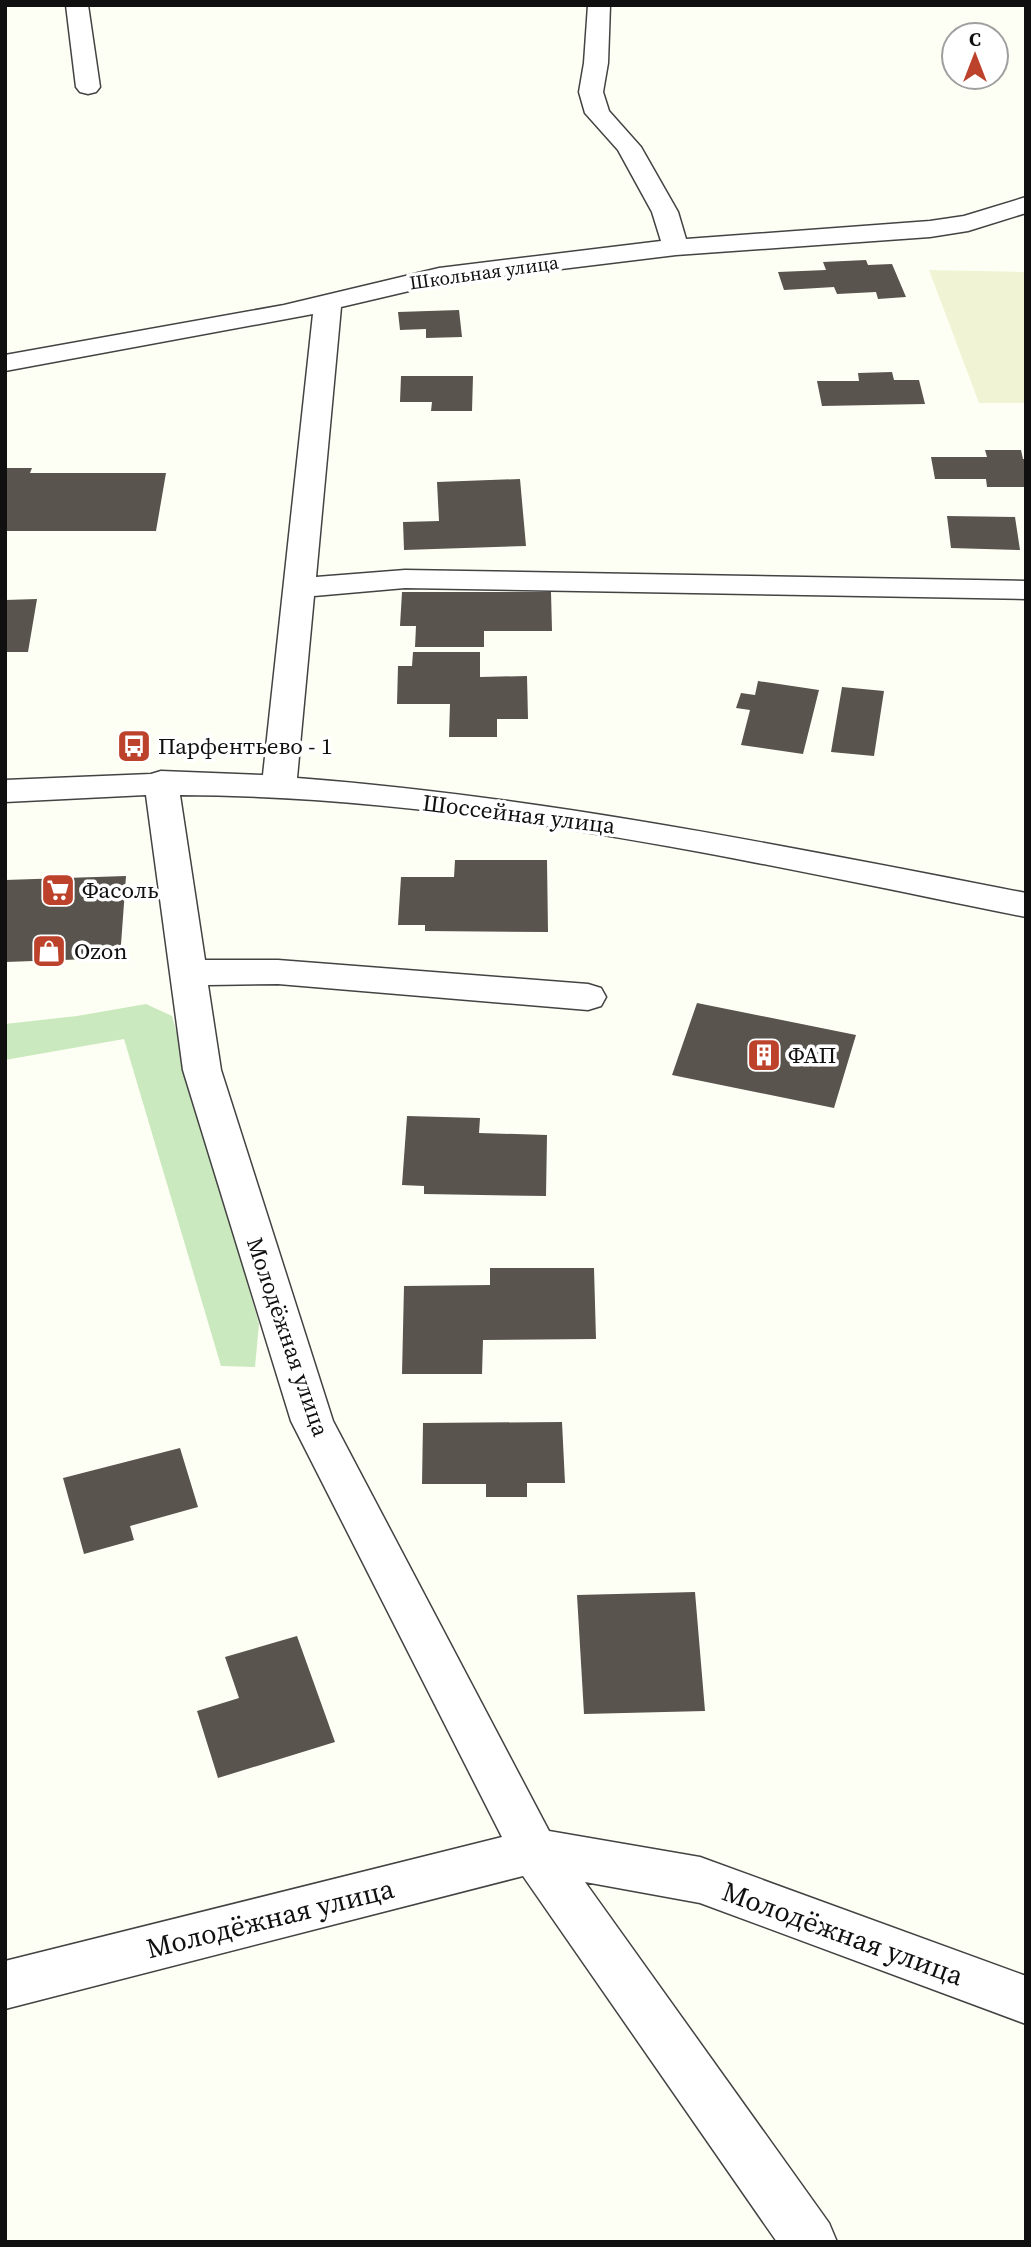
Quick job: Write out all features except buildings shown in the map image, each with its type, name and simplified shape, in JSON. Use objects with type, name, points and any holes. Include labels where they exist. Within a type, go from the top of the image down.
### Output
[{"type":"street","points":[[77,5],[88,87]]},
{"type":"street","points":[[599,5],[596,63],[591,92],[597,113],[629,147],[665,212],[676,247]]},
{"type":"street","name":"Школьная улица","points":[[5,363],[284,313],[439,276],[676,247],[774,242],[968,223],[1026,205]]},
{"type":"street","name":"Школьная улица","points":[[968,223],[1026,231]]},
{"type":"street","points":[[279,787],[328,303]]},
{"type":"street","points":[[298,588],[405,579],[1026,590]]},
{"type":"street","name":"Шоссейная улица","points":[[5,791],[161,782],[279,787],[584,820],[1026,905]]},
{"type":"street","name":"Молодёжная улица","points":[[161,782],[202,1070],[312,1421],[534,1852],[810,2242]]},
{"type":"street","points":[[188,973],[278,972],[588,997]]},
{"type":"street","name":"Молодёжная улица","points":[[5,1985],[534,1852],[700,1880],[1026,2000]]},
{"type":"green space","points":[[929,270],[1026,272],[1026,403],[979,403]]},
{"type":"green space","points":[[146,1004],[172,1016],[259,1324],[255,1367],[221,1366],[124,1039],[5,1060],[5,1024],[77,1016]]},
{"type":"place","name":"Парфентьево - 1","points":[[134,746]]},
{"type":"place","name":"Фасоль","points":[[58,890]]},
{"type":"place","name":"Ozon","points":[[49,951]]},
{"type":"place","name":"ФАП","points":[[764,1055]]}]
